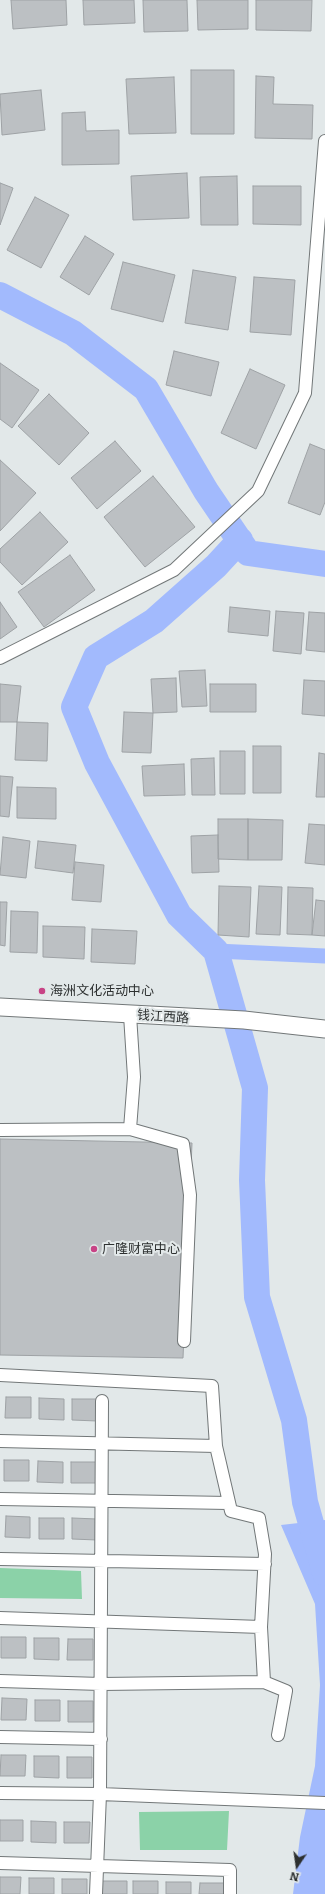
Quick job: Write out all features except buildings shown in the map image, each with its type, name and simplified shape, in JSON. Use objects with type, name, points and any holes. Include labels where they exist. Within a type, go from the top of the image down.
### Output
[{"type":"main road","name":"钱江西路","points":[[0,1006],[195,1019],[244,1020],[325,1029]]},
{"type":"street","points":[[0,658],[174,570],[258,492],[305,393],[325,141]]},
{"type":"street","points":[[130,1015],[134,1077],[130,1129]]},
{"type":"street","points":[[0,1130],[130,1129],[183,1144],[190,1195],[184,1341]]},
{"type":"street","points":[[0,1374],[212,1386],[216,1446],[228,1503],[231,1512],[259,1518],[266,1554],[261,1627],[264,1682]]},
{"type":"street","points":[[96,1894],[101,1739],[102,1401]]},
{"type":"street","points":[[0,1441],[216,1446]]},
{"type":"street","points":[[0,1499],[228,1503]]},
{"type":"street","points":[[0,1559],[265,1564]]},
{"type":"street","points":[[0,1618],[101,1620],[261,1627]]},
{"type":"street","points":[[0,1681],[101,1684],[264,1682],[286,1691],[278,1735]]},
{"type":"street","points":[[0,1737],[101,1739]]},
{"type":"street","points":[[0,1793],[100,1794],[325,1803]]},
{"type":"street","points":[[0,1863],[230,1870],[230,1894]]},
{"type":"green space","points":[[0,1568],[81,1571],[82,1599],[0,1598]]},
{"type":"green space","points":[[229,1811],[227,1850],[140,1850],[139,1812]]},
{"type":"water","points":[[325,1520],[325,1894],[293,1894],[300,1837],[315,1766],[320,1685],[315,1604],[281,1525]]},
{"type":"waterway","points":[[0,295],[73,333],[146,389],[206,491],[248,553],[325,564]]},
{"type":"waterway","points":[[240,540],[216,566],[154,621],[96,657],[74,707],[97,763],[179,915],[216,951],[255,1088],[252,1180],[257,1297],[294,1420],[305,1502],[325,1573]]},
{"type":"waterway","points":[[216,951],[325,956]]},
{"type":"place","name":"海洲文化活动中心","points":[[42,991]]},
{"type":"place","name":"广隆财富中心","points":[[94,1249]]}]
